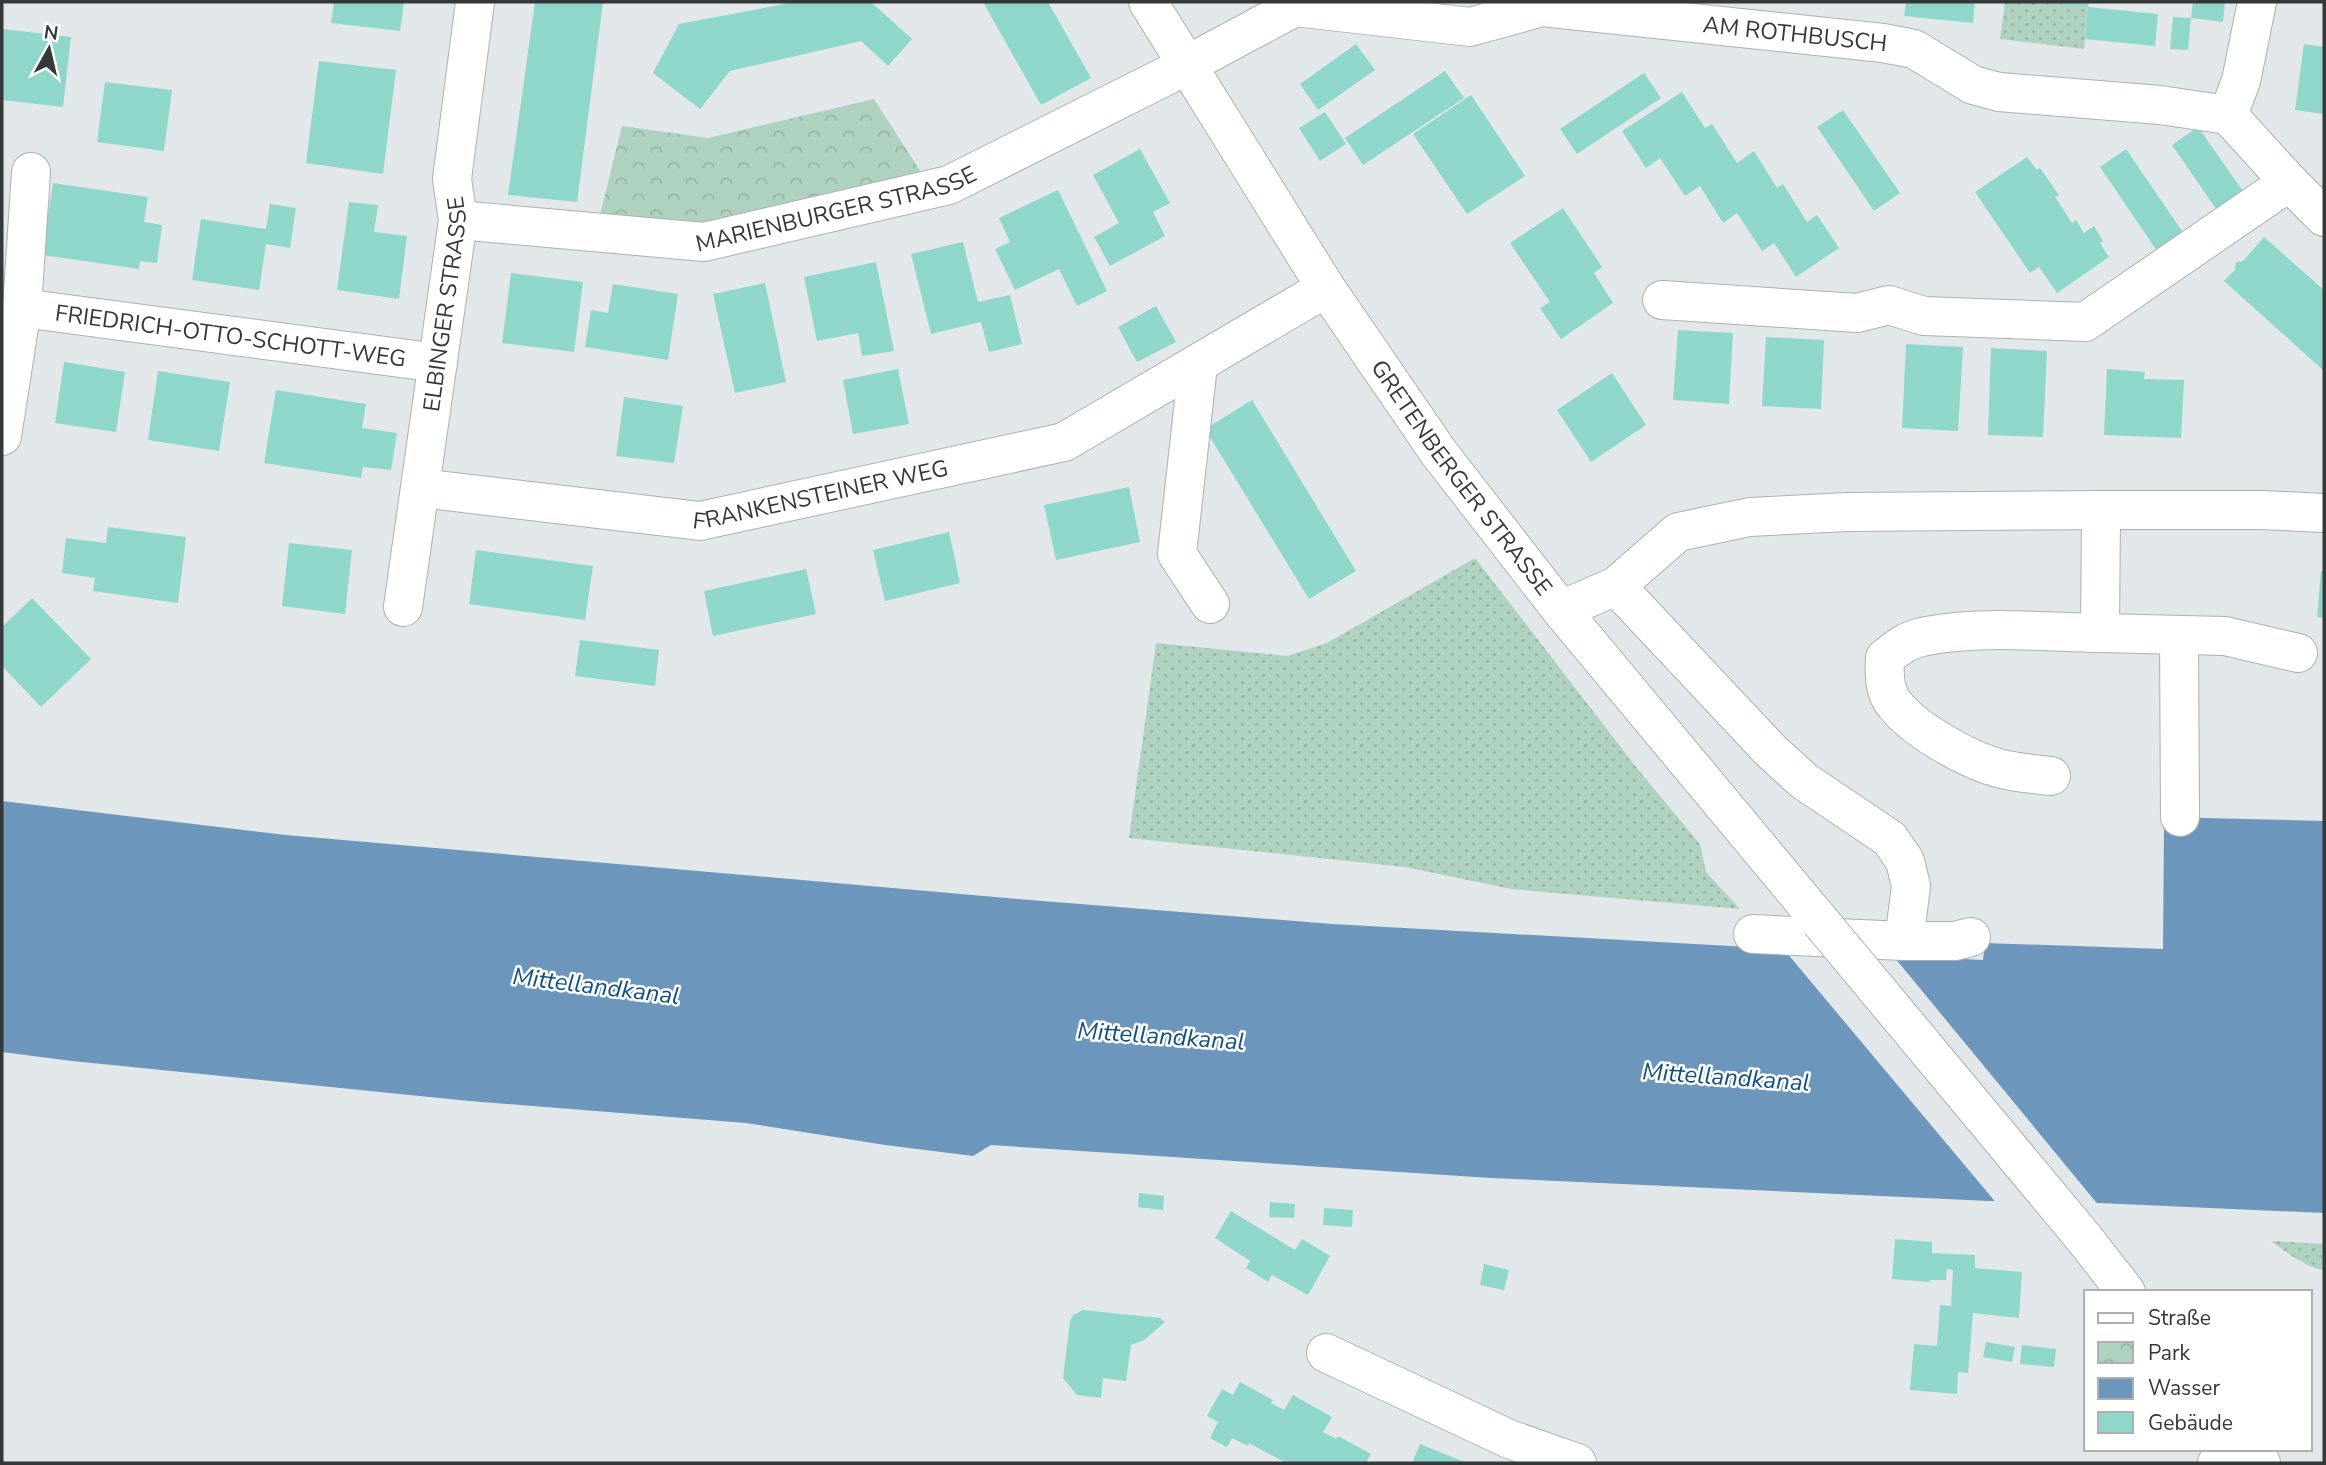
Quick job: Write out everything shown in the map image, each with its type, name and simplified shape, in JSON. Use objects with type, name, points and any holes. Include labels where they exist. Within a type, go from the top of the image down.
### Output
[{"type":"street","name":"ELBINGER STRASSE","points":[[403,607],[458,220],[452,179],[475,2]]},
{"type":"street","name":"GRETENBERGER STRASSE","points":[[1148,2],[1326,288],[1439,453],[1561,610],[2124,1290]]},
{"type":"street","points":[[2257,2],[2241,81],[2228,115],[2324,217]]},
{"type":"street","name":"AM ROTHBUSCH","points":[[1187,65],[1295,7],[1470,27],[1542,4],[1883,43],[1914,49],[1973,85],[1999,92],[2135,103],[2228,115]]},
{"type":"street","name":"MARIENBURGER STRASSE","points":[[458,220],[704,242],[948,185],[1187,65]]},
{"type":"street","name":"FRIEDRICH-OTTO-SCHOTT-WEG","points":[[2,436],[22,308],[31,172]]},
{"type":"street","points":[[1662,300],[1857,313],[1889,305],[1924,316],[2085,322],[2289,182]]},
{"type":"street","name":"FRANKENSTEINER WEG","points":[[421,488],[700,521],[1064,442],[1326,288]]},
{"type":"street","name":"FRIEDRICH-OTTO-SCHOTT-WEG","points":[[22,308],[438,363]]},
{"type":"street","points":[[1198,365],[1177,554],[1210,604]]},
{"type":"street","points":[[1561,610],[1616,586],[1678,532],[1750,517],[1848,512],[2101,510],[2263,510],[2324,513]]},
{"type":"street","points":[[2100,633],[2101,510]]},
{"type":"street","points":[[1616,586],[1779,758],[1804,781],[1890,839],[1905,861],[1911,886],[1904,941]]},
{"type":"street","points":[[2051,776],[2001,769],[1959,753],[1919,726],[1894,704],[1883,678],[1885,658],[1898,647],[1920,637],[1968,631],[2225,636],[2298,653]]},
{"type":"street","points":[[2179,635],[2180,817]]},
{"type":"street","points":[[1753,934],[1904,941],[1955,941],[1971,937]]},
{"type":"street","points":[[1326,1353],[1509,1439],[1577,1463]]},
{"type":"street","points":[[2217,1463],[2234,1451]]},
{"type":"green space","points":[[2005,2],[2056,2],[2088,7],[2084,49],[2000,39]]},
{"type":"green space","points":[[874,99],[926,180],[696,231],[599,219],[622,126],[708,138]]},
{"type":"green space","points":[[1475,558],[1636,767],[1700,844],[1706,872],[1740,909],[1511,889],[1405,867],[1129,838],[1156,643],[1287,656],[1327,643]]},
{"type":"green space","points":[[2271,1241],[2324,1244],[2324,1270],[2303,1262]]},
{"type":"water","name":"Mittellandkanal","points":[[2,801],[286,835],[1030,900],[1332,924],[1983,960],[1985,943],[2163,949],[2164,817],[2324,821],[2324,1213],[1491,1178],[991,1145],[973,1156],[746,1123],[469,1101],[2,1052]]},
{"type":"pier","points":[[1781,946],[1890,952],[2100,1207],[1998,1205]]},
{"type":"building","points":[[334,2],[404,2],[400,31],[331,23]]},
{"type":"building","points":[[535,2],[603,2],[577,202],[508,195]]},
{"type":"building","points":[[795,2],[871,2],[912,39],[888,66],[861,41],[730,71],[700,109],[653,73],[679,24]]},
{"type":"building","points":[[983,2],[1048,2],[1091,78],[1041,105]]},
{"type":"building","points":[[1906,2],[1975,2],[1973,23],[1904,16]]},
{"type":"building","points":[[2059,2],[2089,2],[2088,7]]},
{"type":"building","points":[[2193,2],[2225,2],[2223,22],[2191,18]]},
{"type":"building","points":[[2088,7],[2158,14],[2155,46],[2085,39]]},
{"type":"building","points":[[2173,17],[2191,18],[2188,50],[2170,49]]},
{"type":"building","points":[[3,29],[71,37],[63,107],[2,100]]},
{"type":"building","points":[[1356,44],[1375,70],[1318,110],[1300,84]]},
{"type":"building","points":[[2304,44],[2324,47],[2324,114],[2295,110]]},
{"type":"building","points":[[319,61],[396,70],[383,174],[306,163]]},
{"type":"building","points":[[1445,71],[1464,98],[1363,165],[1345,138]]},
{"type":"building","points":[[1644,73],[1661,98],[1577,154],[1560,129]]},
{"type":"building","points":[[105,82],[172,90],[164,151],[97,142]]},
{"type":"building","points":[[1682,92],[1705,128],[1712,124],[1737,163],[1754,151],[1777,188],[1783,184],[1807,222],[1817,215],[1839,248],[1796,277],[1774,243],[1762,251],[1737,213],[1723,223],[1700,186],[1685,196],[1660,158],[1646,168],[1622,131]]},
{"type":"building","points":[[1471,95],[1525,176],[1467,214],[1413,134]]},
{"type":"building","points":[[1843,110],[1900,193],[1874,211],[1817,127]]},
{"type":"building","points":[[1325,112],[1346,144],[1320,161],[1299,128]]},
{"type":"building","points":[[2198,127],[2247,197],[2221,216],[2172,145]]},
{"type":"building","points":[[1140,149],[1170,203],[1153,212],[1165,236],[1110,266],[1094,237],[1119,223],[1093,175]]},
{"type":"building","points":[[2126,149],[2184,234],[2157,251],[2100,167]]},
{"type":"building","points":[[2027,157],[2037,170],[2040,168],[2059,195],[2055,197],[2072,223],[2076,220],[2084,233],[2094,226],[2109,257],[2057,293],[2039,267],[2030,273],[1975,192]]},
{"type":"building","points":[[53,183],[148,197],[144,222],[162,225],[157,263],[140,261],[139,269],[42,255]]},
{"type":"building","points":[[1058,190],[1107,291],[1077,306],[1059,269],[1015,290],[995,249],[1010,242],[999,218]]},
{"type":"building","points":[[349,202],[378,205],[374,232],[407,236],[399,299],[337,290]]},
{"type":"building","points":[[270,204],[296,208],[290,248],[266,244],[259,290],[192,280],[201,219],[266,229]]},
{"type":"building","points":[[1563,208],[1602,267],[1594,273],[1613,303],[1561,339],[1540,308],[1550,302],[1510,243]]},
{"type":"building","points":[[2264,237],[2324,290],[2324,371],[2224,281],[2235,270],[2236,262],[2243,261]]},
{"type":"building","points":[[963,242],[978,302],[1010,295],[1022,344],[989,352],[981,322],[931,334],[911,254]]},
{"type":"building","points":[[876,262],[894,351],[862,356],[858,333],[817,341],[804,277]]},
{"type":"building","points":[[511,273],[583,282],[574,352],[502,343]]},
{"type":"building","points":[[765,283],[786,382],[735,393],[713,294]]},
{"type":"building","points":[[613,284],[678,294],[668,360],[585,347],[591,310],[608,313]]},
{"type":"building","points":[[1156,306],[1176,342],[1137,362],[1118,327]]},
{"type":"building","points":[[1678,330],[1733,333],[1729,404],[1673,400]]},
{"type":"building","points":[[1766,337],[1824,340],[1821,409],[1762,406]]},
{"type":"building","points":[[1906,344],[1963,347],[1958,431],[1902,428]]},
{"type":"building","points":[[1991,348],[2047,351],[2043,437],[1988,435]]},
{"type":"building","points":[[64,362],[125,372],[116,432],[55,423]]},
{"type":"building","points":[[898,369],[909,424],[853,434],[843,380]]},
{"type":"building","points":[[2107,369],[2145,372],[2144,379],[2184,380],[2181,438],[2104,435]]},
{"type":"building","points":[[158,371],[230,382],[219,451],[148,440]]},
{"type":"building","points":[[1612,373],[1646,425],[1591,462],[1557,410]]},
{"type":"building","points":[[276,390],[366,404],[362,428],[397,433],[391,470],[363,467],[361,478],[264,463]]},
{"type":"building","points":[[624,397],[683,406],[674,463],[616,456]]},
{"type":"building","points":[[1252,400],[1356,571],[1309,599],[1205,429]]},
{"type":"building","points":[[1129,487],[1140,542],[1056,560],[1044,505]]},
{"type":"building","points":[[108,527],[186,537],[178,603],[93,591],[95,578],[62,573],[66,538],[106,543]]},
{"type":"building","points":[[949,532],[960,583],[885,601],[873,550]]},
{"type":"building","points":[[289,543],[352,550],[345,614],[282,606]]},
{"type":"building","points":[[476,550],[593,566],[585,620],[469,604]]},
{"type":"building","points":[[806,569],[816,614],[713,636],[704,591]]},
{"type":"building","points":[[2321,571],[2324,572],[2324,618],[2317,617]]},
{"type":"building","points":[[32,598],[91,659],[41,707],[2,666],[2,627]]},
{"type":"building","points":[[580,640],[659,650],[655,686],[575,676]]},
{"type":"building","points":[[1139,1193],[1164,1196],[1163,1210],[1138,1207]]},
{"type":"building","points":[[1270,1202],[1295,1204],[1294,1218],[1269,1217]]},
{"type":"building","points":[[1324,1208],[1353,1210],[1352,1227],[1323,1225]]},
{"type":"building","points":[[1231,1211],[1295,1250],[1302,1239],[1330,1256],[1308,1295],[1272,1275],[1268,1282],[1246,1268],[1250,1261],[1215,1238]]},
{"type":"building","points":[[1895,1239],[1932,1242],[1932,1253],[1975,1255],[1975,1268],[2022,1272],[2019,1318],[1973,1313],[1968,1373],[1958,1372],[1957,1394],[1910,1390],[1914,1344],[1937,1346],[1940,1305],[1951,1306],[1953,1270],[1947,1269],[1946,1280],[1930,1282],[1892,1279]]},
{"type":"building","points":[[1484,1264],[1509,1270],[1504,1290],[1480,1285]]},
{"type":"building","points":[[1083,1310],[1160,1318],[1165,1322],[1144,1340],[1131,1345],[1126,1381],[1103,1378],[1101,1398],[1077,1395],[1063,1378],[1070,1321],[1073,1315]]},
{"type":"building","points":[[1986,1342],[2015,1347],[2012,1362],[1983,1357]]},
{"type":"building","points":[[2022,1345],[2056,1349],[2054,1367],[2020,1364]]},
{"type":"building","points":[[1240,1382],[1273,1400],[1271,1403],[1284,1410],[1293,1395],[1332,1417],[1323,1432],[1336,1439],[1338,1436],[1371,1454],[1366,1463],[1286,1463],[1249,1443],[1248,1446],[1232,1438],[1227,1447],[1210,1438],[1218,1422],[1207,1416],[1222,1389],[1233,1395]]},
{"type":"building","points":[[1420,1444],[1467,1463],[1412,1463]]}]
